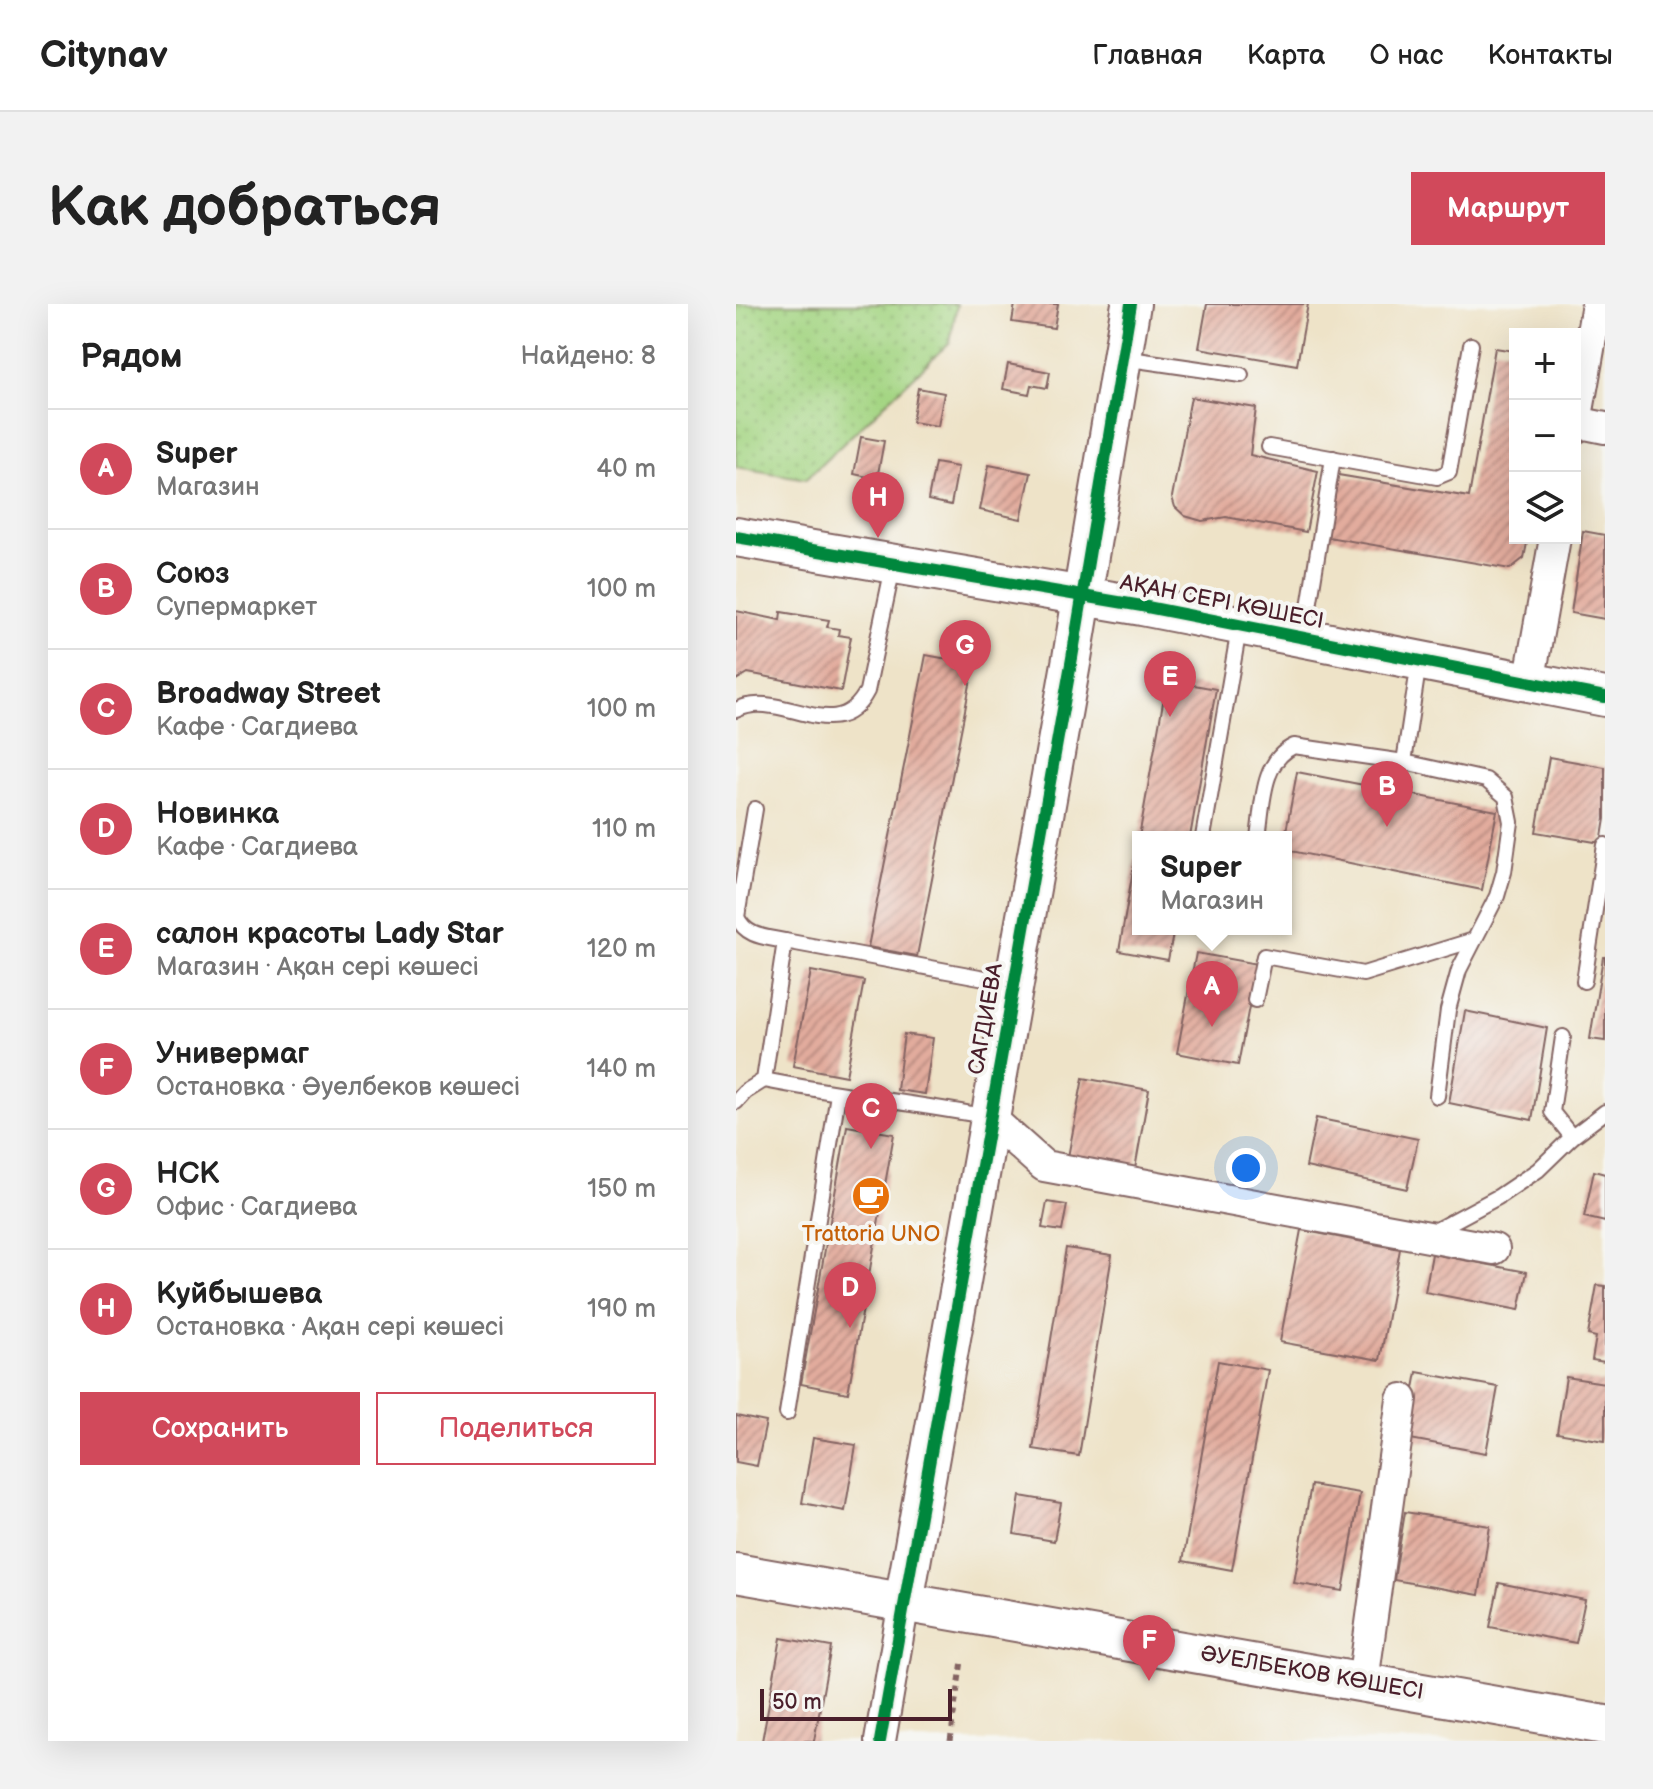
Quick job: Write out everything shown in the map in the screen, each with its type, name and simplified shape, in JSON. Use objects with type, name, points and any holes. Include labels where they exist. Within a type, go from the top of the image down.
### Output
[{"type":"street","name":"САГДИЕВА","points":[[880,1741],[1131,304]]},
{"type":"street","points":[[1580,400],[1597,304]]},
{"type":"street","points":[[1581,423],[1605,428]]},
{"type":"street","name":"АҚАН СЕРІ КӨШЕСІ","points":[[736,537],[1082,595],[1605,697]]},
{"type":"street","points":[[1529,683],[1554,544]]},
{"type":"street","points":[[989,1117],[1044,1166],[1494,1249]]},
{"type":"street","points":[[1363,1682],[1402,1399]]},
{"type":"street","name":"ӘУЕЛБЕКОВ КӨШЕСІ","points":[[736,1573],[1363,1682],[1592,1729]]},
{"type":"lane","points":[[1269,447],[1437,477],[1449,472],[1471,345]]},
{"type":"lane","points":[[1122,358],[1241,375]]},
{"type":"lane","points":[[1304,638],[1333,458]]},
{"type":"lane","points":[[736,710],[757,703],[835,719],[850,714],[867,691],[894,562]]},
{"type":"lane","points":[[1204,831],[1240,625]]},
{"type":"lane","points":[[1404,762],[1419,661]]},
{"type":"lane","points":[[1259,831],[1268,774],[1283,751],[1294,746],[1404,762],[1486,780],[1506,797],[1511,822],[1504,872],[1487,918],[1459,970],[1448,1010],[1437,1096]]},
{"type":"lane","points":[[755,809],[737,917],[744,930],[785,941],[1013,983]]},
{"type":"lane","points":[[1584,981],[1605,845]]},
{"type":"lane","points":[[1255,1000],[1264,956],[1363,974],[1474,940]]},
{"type":"lane","points":[[736,1102],[764,1080],[785,941]]},
{"type":"lane","points":[[1563,1037],[1552,1112],[1572,1137]]},
{"type":"lane","points":[[764,1080],[989,1117]]},
{"type":"lane","points":[[787,1413],[838,1094]]},
{"type":"lane","points":[[1422,1237],[1508,1191],[1538,1170],[1572,1137],[1605,1112]]},
{"type":"path","points":[[950,1741],[962,1661]]},
{"type":"green space","points":[[736,304],[957,304],[950,342],[806,479],[736,467]]},
{"type":"building","points":[[1015,304],[1058,304],[1054,328],[1012,322]]},
{"type":"building","points":[[1207,304],[1308,304],[1297,365],[1199,348]]},
{"type":"building","points":[[1495,348],[1509,350],[1509,544],[1527,544],[1524,558],[1510,569],[1328,537],[1338,475],[1469,497]]},
{"type":"building","points":[[1008,364],[1050,372],[1047,388],[1031,385],[1029,394],[1003,389]]},
{"type":"building","points":[[918,388],[944,393],[938,426],[912,422]]},
{"type":"building","points":[[1191,397],[1256,408],[1250,455],[1318,471],[1306,532],[1226,517],[1202,521],[1185,516],[1175,507],[1172,497]]},
{"type":"building","points":[[861,437],[884,441],[877,479],[854,474]]},
{"type":"building","points":[[935,463],[958,467],[951,505],[928,500]]},
{"type":"building","points":[[989,465],[1031,473],[1021,519],[980,510]]},
{"type":"building","points":[[1583,531],[1605,535],[1605,619],[1571,613]]},
{"type":"building","points":[[736,611],[780,620],[781,612],[829,620],[827,627],[839,629],[838,635],[851,637],[841,691],[748,673],[736,680]]},
{"type":"building","points":[[926,655],[974,664],[917,956],[868,947]]},
{"type":"building","points":[[1167,680],[1216,689],[1191,831],[1140,831]]},
{"type":"building","points":[[1549,757],[1605,767],[1605,819],[1601,843],[1536,832]]},
{"type":"building","points":[[1297,772],[1497,811],[1482,890],[1292,851],[1292,831],[1286,831]]},
{"type":"building","points":[[1132,876],[1132,935],[1173,935],[1168,960],[1119,951]]},
{"type":"building","points":[[1196,953],[1257,964],[1238,1065],[1177,1053]]},
{"type":"building","points":[[1605,957],[1605,1041],[1590,1039]]},
{"type":"building","points":[[811,971],[864,981],[846,1076],[793,1066]]},
{"type":"building","points":[[1465,1011],[1547,1028],[1532,1120],[1449,1103]]},
{"type":"building","points":[[904,1034],[933,1038],[925,1094],[897,1090]]},
{"type":"building","points":[[1083,1078],[1149,1090],[1135,1169],[1068,1157]]},
{"type":"building","points":[[1316,1118],[1418,1139],[1407,1189],[1306,1167]]},
{"type":"building","points":[[847,1126],[894,1134],[848,1393],[801,1384]]},
{"type":"building","points":[[1594,1171],[1605,1174],[1605,1222],[1584,1217]]},
{"type":"building","points":[[1047,1202],[1067,1205],[1062,1231],[1042,1228]]},
{"type":"building","points":[[1301,1230],[1400,1249],[1380,1360],[1280,1342]]},
{"type":"building","points":[[1066,1248],[1112,1255],[1079,1456],[1033,1449]]},
{"type":"building","points":[[1432,1254],[1527,1272],[1519,1310],[1425,1292]]},
{"type":"building","points":[[1597,1285],[1605,1286],[1605,1362],[1592,1360],[1596,1337],[1588,1335]]},
{"type":"building","points":[[1218,1361],[1268,1370],[1232,1570],[1183,1561]]},
{"type":"building","points":[[1417,1372],[1498,1387],[1486,1453],[1405,1438]]},
{"type":"building","points":[[1566,1377],[1605,1383],[1605,1441],[1557,1433]]},
{"type":"building","points":[[736,1416],[766,1422],[757,1466],[736,1462]]},
{"type":"building","points":[[813,1438],[856,1445],[845,1511],[802,1503]]},
{"type":"building","points":[[1311,1485],[1360,1493],[1343,1591],[1294,1583]]},
{"type":"building","points":[[1020,1496],[1061,1503],[1054,1541],[1014,1534]]},
{"type":"building","points":[[1405,1512],[1490,1526],[1479,1595],[1394,1580]]},
{"type":"building","points":[[1499,1583],[1585,1600],[1576,1643],[1490,1627]]},
{"type":"building","points":[[781,1638],[831,1647],[814,1741],[762,1741]]},
{"type":"cycle path","points":[[880,1741],[1072,658],[1131,304]]},
{"type":"cycle path","points":[[736,537],[1142,606],[1605,697]]},
{"type":"place","name":"Куйбышева","points":[[878,538]]},
{"type":"place","name":"НСК","points":[[965,686]]},
{"type":"place","name":"салон красоты Lady Star","points":[[1170,717]]},
{"type":"place","name":"Союз","points":[[1387,827]]},
{"type":"place","name":"Super","points":[[1212,1027]]},
{"type":"place","name":"Broadway Street","points":[[871,1149]]},
{"type":"place","name":"Trattoria UNO","points":[[871,1196]]},
{"type":"place","name":"Новинка","points":[[850,1328]]},
{"type":"place","name":"Универмаг","points":[[1149,1681]]}]
